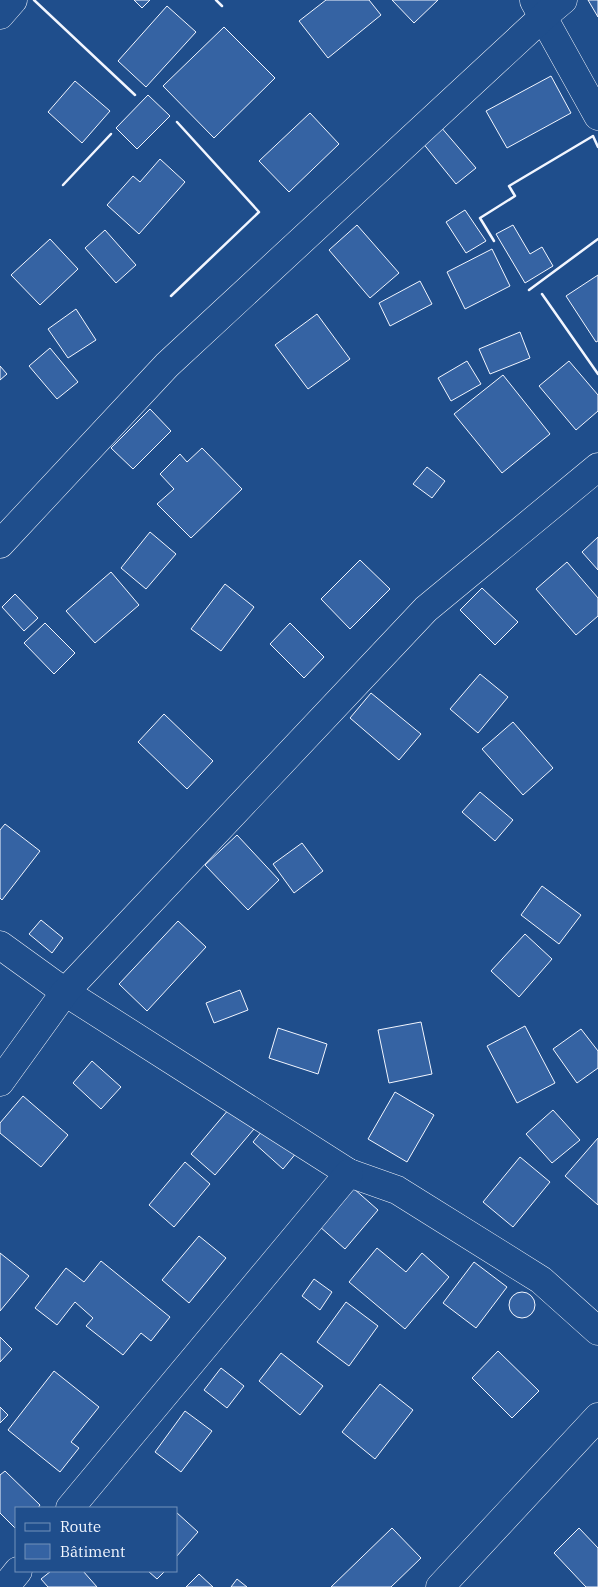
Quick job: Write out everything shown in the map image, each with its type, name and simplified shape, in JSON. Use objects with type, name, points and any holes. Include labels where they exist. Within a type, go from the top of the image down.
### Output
[{"type":"street","points":[[0,15],[13,0]]},
{"type":"street","points":[[0,544],[167,365],[547,5],[598,116]]},
{"type":"street","points":[[0,1082],[64,992],[426,610],[598,467]]},
{"type":"street","points":[[0,945],[64,992],[349,1173],[397,1190],[541,1280],[598,1331]]},
{"type":"street","points":[[71,1507],[349,1173]]},
{"type":"street","points":[[440,1587],[598,1418]]},
{"type":"street","points":[[4,1587],[17,1572]]},
{"type":"building","points":[[134,0],[150,0],[142,8]]},
{"type":"building","points":[[326,0],[369,0],[381,15],[328,58],[299,21]]},
{"type":"building","points":[[392,0],[438,0],[414,23]]},
{"type":"building","points":[[588,0],[598,0],[598,17]]},
{"type":"building","points":[[167,6],[196,32],[146,87],[118,61]]},
{"type":"building","points":[[224,27],[275,78],[214,138],[163,86]]},
{"type":"building","points":[[551,76],[571,113],[507,148],[486,111]]},
{"type":"building","points":[[75,81],[110,111],[82,143],[48,112]]},
{"type":"building","points":[[148,95],[170,116],[137,149],[116,128]]},
{"type":"building","points":[[310,113],[339,144],[289,192],[259,161]]},
{"type":"building","points":[[440,126],[476,168],[456,184],[422,142]]},
{"type":"building","points":[[160,159],[185,182],[139,234],[107,205],[133,176],[140,182]]},
{"type":"building","points":[[465,210],[486,241],[466,253],[446,222]]},
{"type":"building","points":[[357,225],[399,273],[370,298],[329,250]]},
{"type":"building","points":[[513,225],[530,254],[542,247],[553,266],[525,283],[496,234]]},
{"type":"building","points":[[105,230],[136,265],[116,283],[85,248]]},
{"type":"building","points":[[50,239],[78,269],[40,305],[11,275]]},
{"type":"building","points":[[492,249],[510,286],[465,309],[447,272]]},
{"type":"building","points":[[598,275],[598,341],[596,342],[566,296]]},
{"type":"building","points":[[420,281],[432,304],[390,326],[379,303]]},
{"type":"building","points":[[76,309],[96,340],[68,358],[48,329]]},
{"type":"building","points":[[317,314],[350,359],[308,389],[275,345]]},
{"type":"building","points":[[520,332],[530,358],[490,374],[479,349]]},
{"type":"building","points":[[50,348],[78,382],[57,399],[29,366]]},
{"type":"building","points":[[467,361],[481,384],[451,401],[438,378]]},
{"type":"building","points":[[569,361],[598,395],[598,411],[576,430],[539,386]]},
{"type":"building","points":[[0,366],[7,374],[0,380]]},
{"type":"building","points":[[503,375],[550,434],[502,473],[454,414]]},
{"type":"building","points":[[150,409],[171,431],[133,469],[111,448]]},
{"type":"building","points":[[202,448],[242,489],[191,538],[157,504],[174,489],[160,474],[180,454],[187,462]]},
{"type":"building","points":[[427,467],[445,481],[432,498],[413,484]]},
{"type":"building","points":[[150,532],[176,554],[146,589],[121,568]]},
{"type":"building","points":[[598,537],[598,570],[582,552]]},
{"type":"building","points":[[360,560],[390,589],[350,629],[321,599]]},
{"type":"building","points":[[567,562],[598,598],[598,616],[576,635],[536,589]]},
{"type":"building","points":[[111,572],[139,605],[95,643],[66,611]]},
{"type":"building","points":[[225,584],[254,607],[221,651],[191,629]]},
{"type":"building","points":[[482,588],[518,622],[495,645],[460,610]]},
{"type":"building","points":[[15,594],[38,618],[24,631],[2,607]]},
{"type":"building","points":[[45,623],[75,653],[54,674],[24,643]]},
{"type":"building","points":[[290,623],[324,657],[304,678],[270,644]]},
{"type":"building","points":[[480,674],[508,697],[478,733],[450,709]]},
{"type":"building","points":[[371,693],[421,734],[399,760],[350,718]]},
{"type":"building","points":[[164,714],[213,761],[187,789],[138,742]]},
{"type":"building","points":[[513,722],[553,768],[523,795],[482,749]]},
{"type":"building","points":[[480,792],[513,820],[495,841],[462,812]]},
{"type":"building","points":[[5,824],[40,851],[2,900],[0,898],[0,830]]},
{"type":"building","points":[[237,835],[279,880],[248,910],[205,865]]},
{"type":"building","points":[[302,843],[323,871],[294,893],[273,864]]},
{"type":"building","points":[[542,886],[581,915],[559,944],[521,915]]},
{"type":"building","points":[[41,920],[63,938],[52,953],[29,934]]},
{"type":"building","points":[[178,921],[206,947],[147,1011],[119,984]]},
{"type":"building","points":[[525,934],[552,959],[519,997],[491,971]]},
{"type":"building","points":[[240,990],[248,1010],[214,1023],[206,1003]]},
{"type":"building","points":[[421,1022],[432,1074],[389,1083],[378,1030]]},
{"type":"building","points":[[525,1026],[555,1083],[517,1103],[487,1046]]},
{"type":"building","points":[[278,1028],[327,1044],[318,1074],[269,1058]]},
{"type":"building","points":[[581,1029],[598,1051],[598,1068],[577,1083],[553,1049]]},
{"type":"building","points":[[92,1061],[121,1087],[101,1109],[73,1083]]},
{"type":"building","points":[[395,1092],[434,1115],[407,1162],[368,1139]]},
{"type":"building","points":[[23,1096],[68,1135],[41,1167],[0,1133],[0,1123]]},
{"type":"building","points":[[229,1109],[254,1129],[215,1175],[191,1154]]},
{"type":"building","points":[[553,1110],[580,1140],[552,1163],[526,1134]]},
{"type":"building","points":[[267,1125],[297,1152],[283,1169],[253,1142]]},
{"type":"building","points":[[598,1138],[598,1205],[565,1176]]},
{"type":"building","points":[[520,1157],[550,1182],[513,1227],[483,1202]]},
{"type":"building","points":[[185,1162],[210,1184],[174,1227],[149,1205]]},
{"type":"building","points":[[353,1188],[378,1210],[345,1249],[319,1226]]},
{"type":"building","points":[[199,1236],[226,1258],[189,1303],[162,1280]]},
{"type":"building","points":[[377,1248],[406,1272],[422,1253],[449,1277],[405,1329],[349,1282]]},
{"type":"building","points":[[0,1253],[29,1276],[0,1311]]},
{"type":"building","points":[[101,1261],[170,1317],[151,1341],[141,1333],[123,1355],[86,1326],[93,1318],[75,1302],[57,1325],[35,1308],[66,1268],[84,1282]]},
{"type":"building","points":[[474,1262],[507,1287],[476,1328],[443,1303]]},
{"type":"building","points":[[314,1279],[332,1292],[320,1310],[302,1296]]},
{"type":"building","points":[[522,1292],[531,1296],[535,1305],[531,1314],[522,1318],[513,1314],[509,1305],[513,1296]]},
{"type":"building","points":[[346,1302],[378,1326],[349,1366],[317,1342]]},
{"type":"building","points":[[0,1337],[12,1349],[0,1362]]},
{"type":"building","points":[[498,1351],[539,1391],[512,1418],[472,1378]]},
{"type":"building","points":[[281,1353],[323,1386],[300,1415],[259,1381]]},
{"type":"building","points":[[221,1368],[244,1386],[227,1408],[204,1390]]},
{"type":"building","points":[[54,1371],[99,1407],[71,1442],[79,1448],[60,1472],[8,1430]]},
{"type":"building","points":[[380,1384],[413,1410],[375,1459],[342,1432]]},
{"type":"building","points":[[0,1407],[8,1415],[0,1423]]},
{"type":"building","points":[[185,1411],[212,1431],[181,1472],[155,1452]]},
{"type":"building","points":[[5,1471],[40,1505],[39,1507],[15,1507],[15,1528],[0,1513],[0,1475]]},
{"type":"building","points":[[178,1514],[198,1532],[178,1555]]},
{"type":"building","points":[[392,1528],[421,1558],[391,1587],[331,1587]]},
{"type":"building","points":[[579,1528],[598,1548],[598,1587],[586,1587],[554,1553]]},
{"type":"building","points":[[50,1572],[84,1572],[97,1587],[48,1587],[41,1579]]},
{"type":"building","points":[[149,1572],[164,1572],[157,1579]]},
{"type":"building","points":[[199,1574],[213,1587],[186,1587]]},
{"type":"building","points":[[237,1579],[247,1587],[231,1587]]},
{"type":"wall","points":[[34,0],[135,95]]},
{"type":"wall","points":[[216,0],[222,6]]},
{"type":"wall","points":[[171,296],[259,212],[177,122]]},
{"type":"wall","points":[[63,185],[111,134]]},
{"type":"wall","points":[[494,241],[480,218],[515,196],[509,186],[593,136],[598,147]]},
{"type":"wall","points":[[529,290],[598,239]]},
{"type":"wall","points":[[542,294],[598,374]]}]
